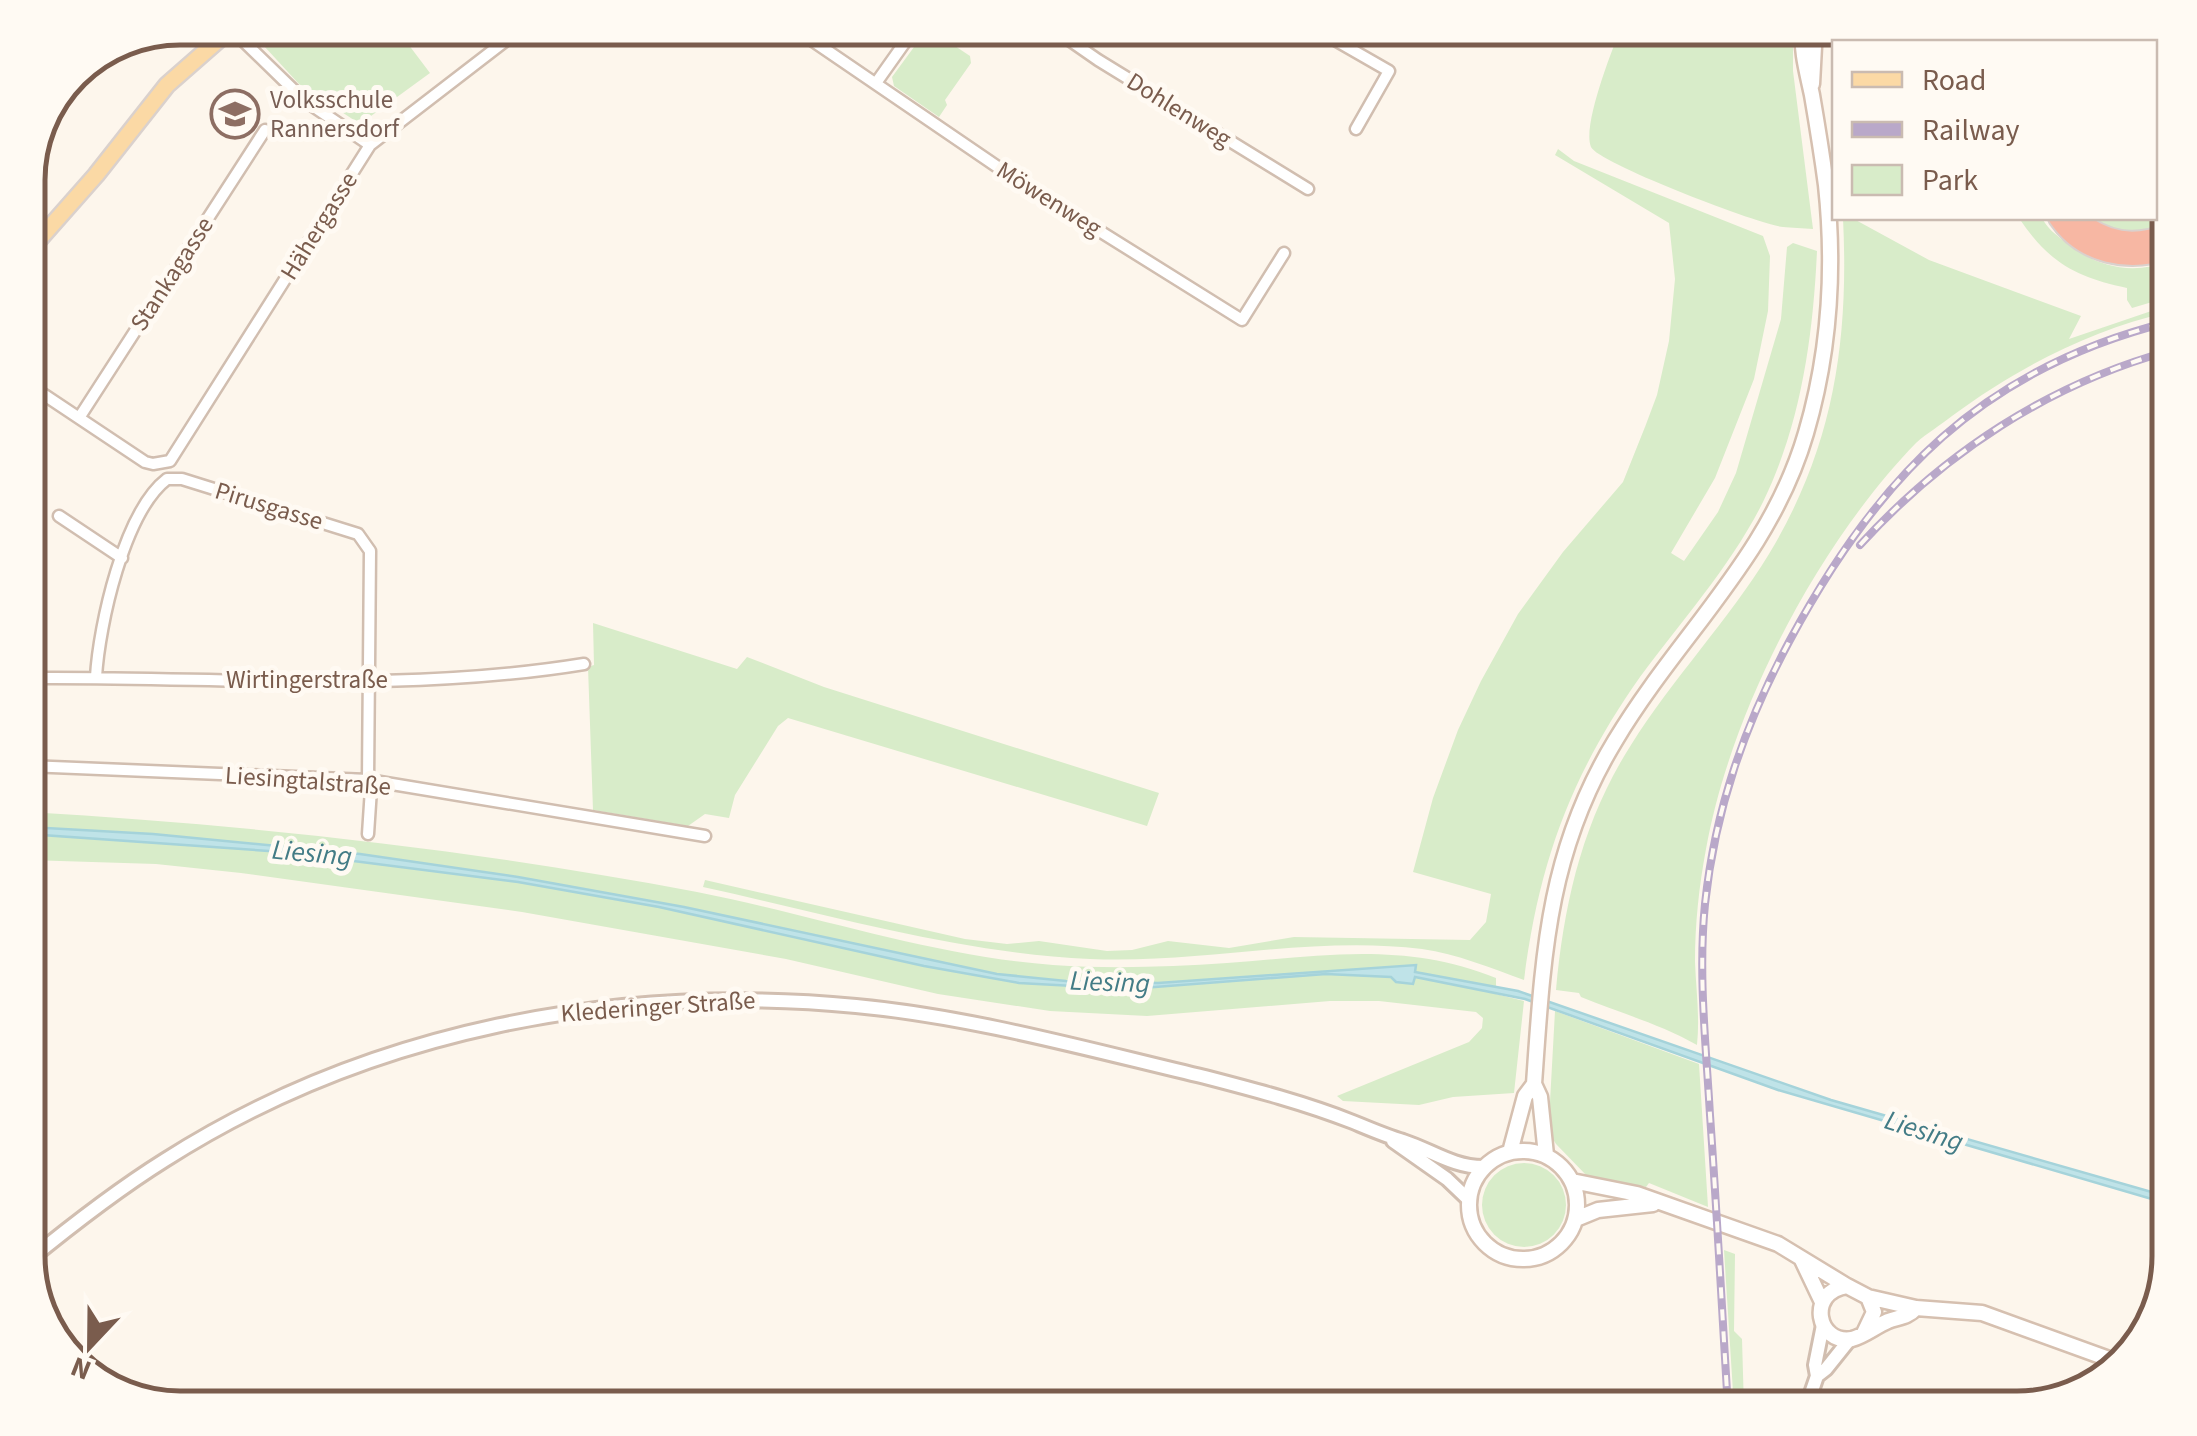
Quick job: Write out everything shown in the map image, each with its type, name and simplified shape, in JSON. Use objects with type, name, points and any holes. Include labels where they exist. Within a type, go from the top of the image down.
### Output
[{"type":"highway","points":[[2059,220],[2066,230],[2092,247],[2119,257],[2152,255]]},
{"type":"highway","points":[[2079,220],[2097,234],[2122,242],[2152,240]]},
{"type":"main road","points":[[45,233],[168,85],[210,45]]},
{"type":"main road","points":[[1546,1155],[1540,1097],[1534,1084],[1542,974],[1556,879],[1590,787],[1642,698],[1748,558],[1782,494],[1805,436],[1821,376],[1830,314],[1826,185],[1804,68],[1803,45]]},
{"type":"main road","points":[[1811,90],[1814,45]]},
{"type":"main road","points":[[1510,1152],[1525,1096],[1534,1084]]},
{"type":"main road","points":[[1528,1150],[1546,1155],[1564,1168],[1576,1193],[1576,1218],[1569,1235],[1557,1248],[1533,1258],[1498,1253],[1472,1225],[1469,1200],[1474,1180],[1483,1167],[1510,1152],[1528,1150]]},
{"type":"main road","points":[[1572,1180],[1637,1194],[1778,1244],[1868,1297],[1916,1308],[1982,1313],[2106,1358]]},
{"type":"main road","points":[[1576,1218],[1598,1210],[1657,1204]]},
{"type":"main road","points":[[1802,1260],[1822,1302],[1824,1325],[1834,1336],[1857,1336],[1910,1315],[1916,1308]]},
{"type":"main road","points":[[1822,1302],[1832,1291],[1848,1286]]},
{"type":"main road","points":[[1857,1336],[1873,1320],[1868,1297]]},
{"type":"street","points":[[248,45],[304,100],[370,145]]},
{"type":"street","name":"Hähergasse","points":[[79,418],[145,462],[162,464],[175,456],[370,145],[497,45]]},
{"type":"street","name":"Möwenweg","points":[[820,45],[1005,172],[1242,320],[1284,254]]},
{"type":"street","points":[[876,82],[903,45]]},
{"type":"street","name":"Dohlenweg","points":[[1076,45],[1308,189]]},
{"type":"street","points":[[1344,45],[1390,71],[1356,129]]},
{"type":"street","name":"Stankagasse","points":[[79,418],[265,130]]},
{"type":"street","points":[[45,395],[79,418]]},
{"type":"street","name":"Pirusgasse","points":[[122,558],[144,510],[168,479],[182,478],[354,532],[367,542],[370,551],[370,682]]},
{"type":"street","points":[[60,516],[122,558],[107,602],[96,677]]},
{"type":"street","name":"Wirtingerstraße","points":[[45,678],[370,682],[512,676],[584,664]]},
{"type":"street","points":[[368,834],[370,682]]},
{"type":"street","name":"Liesingtalstraße","points":[[45,767],[368,780],[705,836]]},
{"type":"street","name":"Klederinger Straße","points":[[45,1247],[94,1208],[168,1158],[302,1088],[380,1057],[494,1025],[663,1002],[766,999],[860,1006],[951,1020],[1230,1084],[1305,1104],[1392,1139],[1448,1179],[1469,1200]]},
{"type":"street","name":"Klederinger Straße","points":[[1392,1139],[1450,1162],[1483,1167]]},
{"type":"street","points":[[1812,1391],[1824,1325]]},
{"type":"street","points":[[1817,1376],[1857,1336]]},
{"type":"green space","points":[[409,45],[430,73],[360,124],[299,84],[264,46]]},
{"type":"green space","points":[[916,45],[954,45],[970,56],[971,63],[945,100],[947,105],[939,117],[894,86],[892,77]]},
{"type":"green space","points":[[1615,45],[1793,45],[1813,229],[1768,224],[1649,179],[1600,155],[1591,147],[1589,137]]},
{"type":"green space","points":[[1558,149],[1574,161],[1763,236],[1770,256],[1768,311],[1754,379],[1715,478],[1671,553],[1684,561],[1718,512],[1736,473],[1781,319],[1787,247],[1793,243],[1817,251],[1803,380],[1776,472],[1750,526],[1640,677],[1577,785],[1549,858],[1524,980],[1448,954],[1381,946],[1298,947],[1173,958],[1041,955],[944,941],[703,887],[705,880],[965,939],[1007,944],[1039,941],[1107,951],[1132,950],[1168,941],[1229,948],[1294,937],[1470,940],[1486,922],[1491,894],[1413,872],[1433,798],[1458,730],[1518,614],[1563,552],[1623,482],[1657,395],[1669,341],[1675,279],[1669,223],[1555,155]]},
{"type":"green space","points":[[1843,220],[1856,220],[1929,260],[2081,316],[2069,339],[2152,311],[2152,317],[2055,353],[2002,382],[1925,436],[1880,484],[1813,579],[1758,686],[1718,796],[1697,919],[1697,1045],[1579,993],[1556,990],[1564,925],[1588,832],[1614,773],[1647,720],[1753,579],[1791,514],[1809,473],[1833,392],[1844,263]]},
{"type":"green space","points":[[2020,220],[2043,220],[2076,250],[2101,262],[2127,268],[2152,266],[2152,302],[2132,308],[2127,288],[2065,266]]},
{"type":"green space","points":[[2088,220],[2152,220],[2152,233],[2127,238]]},
{"type":"green space","points":[[593,623],[737,669],[747,657],[824,687],[1159,793],[1147,826],[788,718],[778,726],[735,795],[729,818],[705,814],[688,826],[593,810],[588,667],[594,665]]},
{"type":"green space","points":[[45,813],[280,832],[531,864],[741,901],[963,953],[1053,965],[1161,966],[1363,954],[1429,959],[1496,978],[1496,994],[1524,1001],[1514,1093],[1453,1097],[1419,1105],[1343,1101],[1337,1096],[1469,1042],[1482,1028],[1483,1018],[1476,1012],[1379,1001],[1330,1001],[1147,1016],[1050,1011],[938,994],[786,959],[522,912],[156,864],[45,861]]},
{"type":"green space","points":[[1555,1011],[1699,1064],[1708,1207],[1649,1183],[1646,1187],[1586,1175],[1556,1144],[1549,1120]]},
{"type":"green space","points":[[1524,1163],[1547,1170],[1559,1182],[1566,1205],[1559,1228],[1547,1240],[1524,1247],[1501,1240],[1489,1228],[1482,1205],[1489,1182],[1501,1170]]},
{"type":"green space","points":[[1724,1250],[1735,1254],[1734,1331],[1742,1339],[1744,1391],[1733,1391]]},
{"type":"water","name":"Liesing","points":[[45,828],[360,854],[518,877],[684,907],[997,974],[1066,981],[1158,983],[1416,965],[1415,972],[1518,991],[1831,1100],[2152,1192],[2152,1199],[1778,1090],[1525,999],[1415,977],[1413,984],[1396,982],[1391,977],[1326,974],[1129,989],[1019,983],[659,907],[518,882],[283,852],[45,835]]},
{"type":"railway","points":[[1727,1391],[1702,957],[1705,904],[1716,834],[1746,735],[1790,640],[1824,581],[1900,479],[1943,437],[1991,400],[2044,368],[2103,342],[2152,327]]},
{"type":"railway","points":[[1860,545],[1927,481],[2001,426],[2082,382],[2152,356]]},
{"type":"place","name":"Volksschule Rannersdorf","points":[[235,114]]}]
